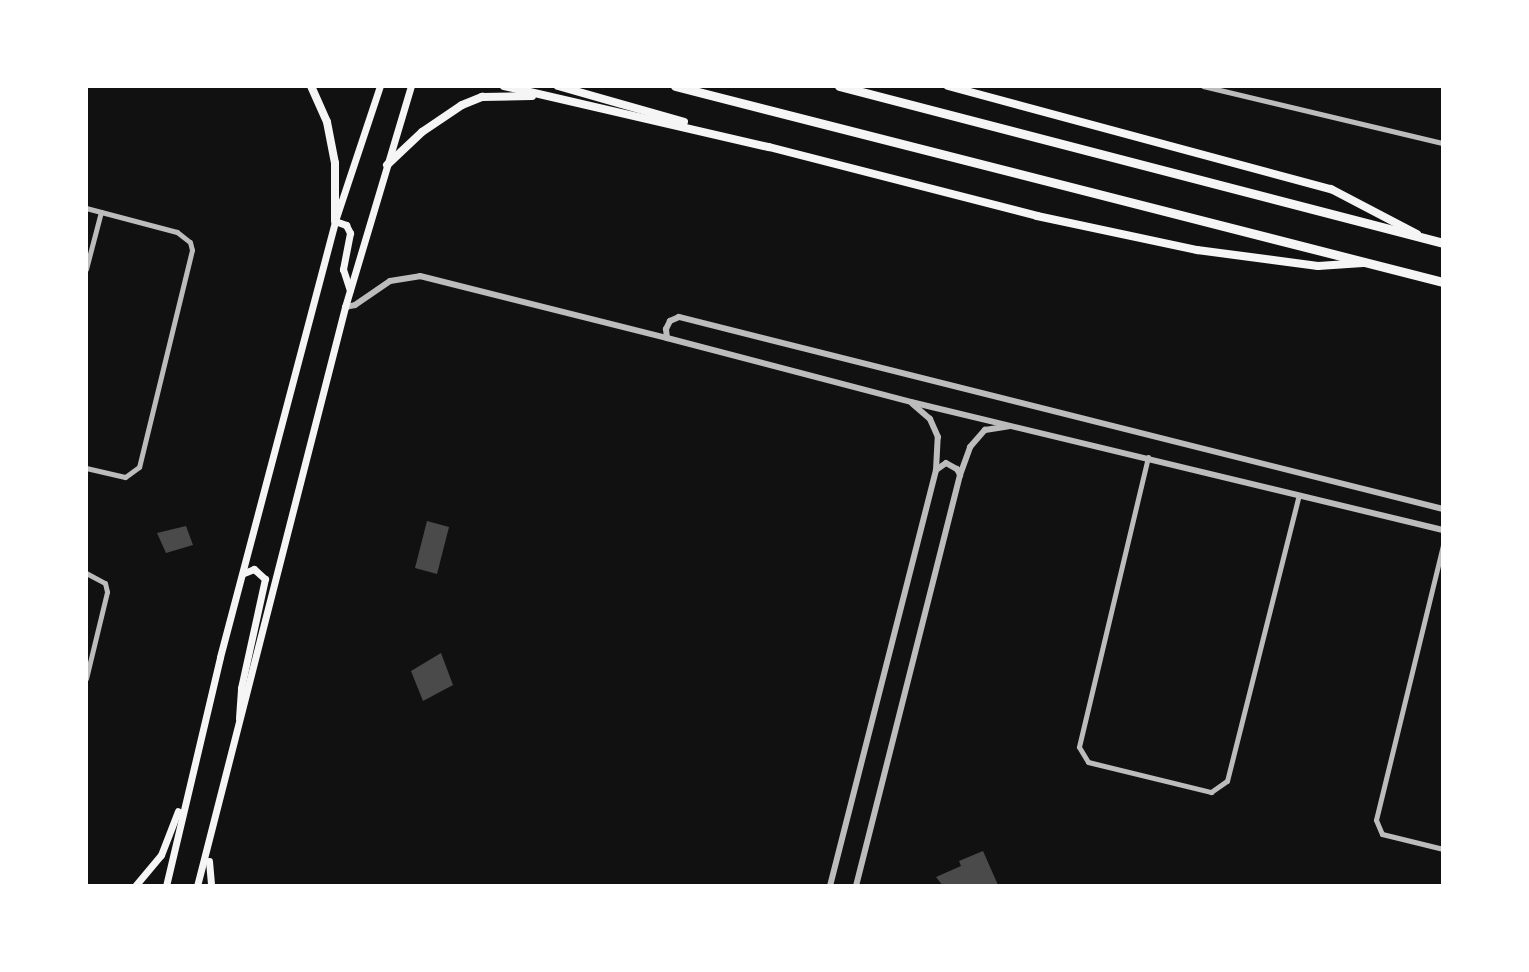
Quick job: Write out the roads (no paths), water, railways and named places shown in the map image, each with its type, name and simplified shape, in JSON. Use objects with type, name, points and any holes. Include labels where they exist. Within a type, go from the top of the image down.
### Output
[{"type":"highway","points":[[675,86],[1443,282]]},
{"type":"highway","points":[[839,86],[1443,243]]},
{"type":"main road","points":[[311,86],[327,122],[335,163],[335,221]]},
{"type":"main road","points":[[166,886],[186,791],[335,221],[380,86]]},
{"type":"main road","points":[[197,886],[211,841],[345,307],[411,86]]},
{"type":"main road","points":[[504,86],[769,147]]},
{"type":"main road","points":[[558,86],[769,147],[1037,216],[1197,250],[1318,266],[1364,263]]},
{"type":"main road","points":[[948,86],[1331,189],[1370,207],[1425,239]]},
{"type":"main road","points":[[387,165],[422,132],[462,105],[482,97],[542,96]]},
{"type":"main road","points":[[335,221],[346,225],[350,233],[343,269],[350,290]]},
{"type":"main road","points":[[239,725],[241,688],[265,579],[260,571],[244,573]]},
{"type":"main road","points":[[135,886],[161,855],[186,791]]},
{"type":"main road","points":[[211,841],[208,869],[211,886]]},
{"type":"street","points":[[1203,86],[1443,143]]},
{"type":"street","points":[[86,208],[177,232],[190,242],[192,250],[139,467],[125,477],[86,468]]},
{"type":"street","points":[[86,269],[101,212]]},
{"type":"street","points":[[345,307],[355,305],[390,281],[420,276],[911,402],[1443,530]]},
{"type":"street","points":[[667,338],[667,325],[679,317],[1443,509]]},
{"type":"street","points":[[830,886],[936,470],[938,437],[930,419],[911,402]]},
{"type":"street","points":[[856,886],[960,475],[970,447],[985,430],[1015,425]]},
{"type":"street","points":[[1148,457],[1079,747],[1088,762],[1180,785],[1211,792],[1227,781],[1299,494]]},
{"type":"street","points":[[936,470],[946,463],[957,469],[960,475]]},
{"type":"street","points":[[1443,545],[1376,820],[1382,834],[1443,849]]},
{"type":"street","points":[[86,573],[105,583],[107,592],[86,679]]}]
